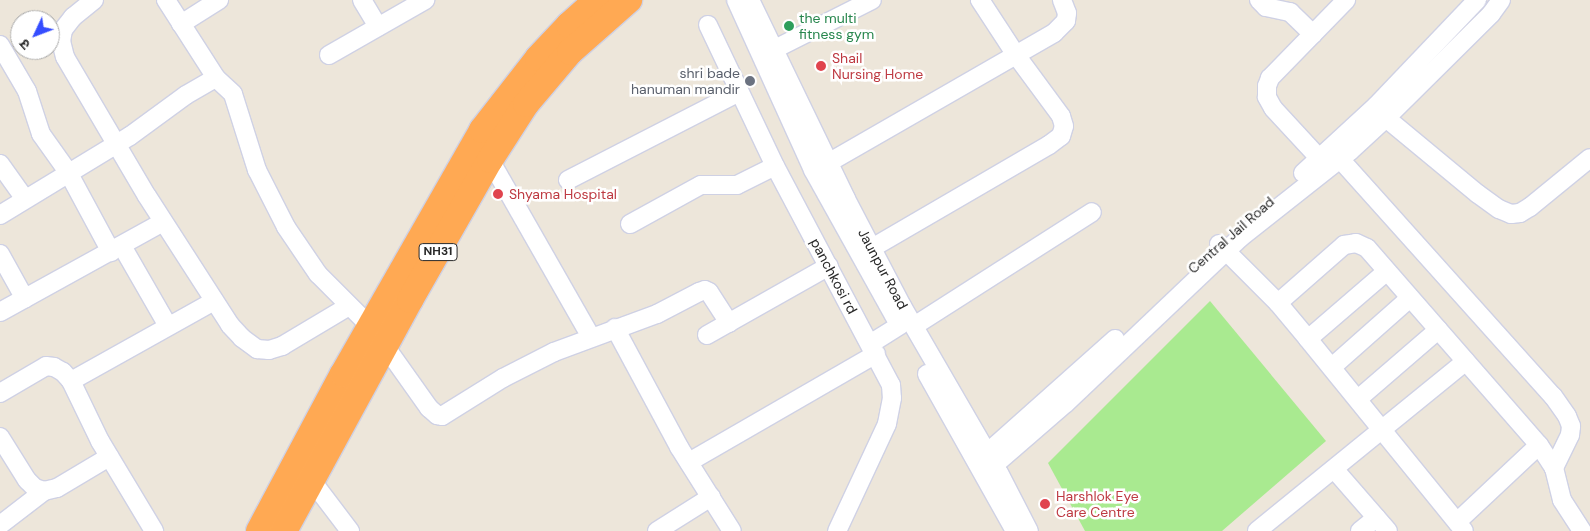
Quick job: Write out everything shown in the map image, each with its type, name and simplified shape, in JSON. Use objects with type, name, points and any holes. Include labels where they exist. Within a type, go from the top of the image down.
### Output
[{"type":"highway","name":"NH31","points":[[284,531],[312,481],[377,336],[482,130],[538,58],[569,25],[597,0]]},
{"type":"highway","name":"NH31","points":[[259,531],[377,336],[526,104],[570,52],[629,0]]},
{"type":"street","points":[[94,0],[73,17],[63,30],[62,41],[65,57],[82,89],[117,143],[163,222],[214,301],[242,338],[256,348],[269,350],[282,346],[349,306]]},
{"type":"street","points":[[166,0],[216,78],[233,94],[257,170],[286,227],[318,274],[377,336],[429,408],[437,415],[442,416],[503,378],[554,352],[662,312],[705,290],[715,299],[728,323]]},
{"type":"street","points":[[181,24],[219,0]]},
{"type":"street","points":[[362,0],[378,27]]},
{"type":"street","points":[[329,55],[378,27],[404,5],[426,0]]},
{"type":"street","name":"Jaunpur Road","points":[[736,0],[769,53],[828,163],[872,248],[907,326]]},
{"type":"street","name":"Jaunpur Road","points":[[750,0],[813,170],[907,326],[986,464],[1029,531]]},
{"type":"street","points":[[872,248],[1049,145],[1061,136],[1064,126],[1061,116],[1016,55],[980,0]]},
{"type":"street","points":[[828,163],[1060,28],[1066,21],[1067,13],[1062,0]]},
{"type":"street","points":[[1259,0],[1266,7],[1290,12],[1313,34]]},
{"type":"street","points":[[1320,159],[1273,108],[1267,97],[1267,86],[1270,78],[1346,0]]},
{"type":"street","name":"Central Jail Road","points":[[986,464],[1320,159],[1377,105],[1477,0]]},
{"type":"street","points":[[1502,0],[1491,14],[1386,118],[1340,159],[1223,247],[1278,303],[1460,526],[1539,445]]},
{"type":"street","points":[[769,53],[861,3]]},
{"type":"street","name":"panchkosi rd","points":[[708,25],[775,166],[891,385],[890,410],[887,424],[837,531]]},
{"type":"street","points":[[0,45],[27,91],[41,134],[68,172],[168,326]]},
{"type":"street","points":[[0,215],[117,143],[197,87],[216,78]]},
{"type":"street","points":[[568,180],[739,92]]},
{"type":"street","points":[[1386,118],[1478,194],[1499,209],[1511,214],[1520,213],[1530,207],[1590,158]]},
{"type":"street","points":[[1340,159],[1553,396],[1567,416],[1571,426],[1570,435],[1554,468]]},
{"type":"street","points":[[490,160],[591,337]]},
{"type":"street","points":[[0,164],[25,199]]},
{"type":"street","points":[[630,224],[701,185],[737,185],[775,166]]},
{"type":"street","points":[[689,462],[1092,212]]},
{"type":"street","points":[[0,312],[163,222]]},
{"type":"street","points":[[1278,303],[1344,245],[1356,243],[1367,248],[1539,445],[1554,468],[1562,500],[1582,531]]},
{"type":"street","points":[[0,254],[25,299]]},
{"type":"street","points":[[707,335],[829,266]]},
{"type":"street","points":[[1308,339],[1387,271]]},
{"type":"street","points":[[1332,367],[1410,298]]},
{"type":"street","points":[[71,381],[214,301]]},
{"type":"street","points":[[615,328],[689,462],[732,531]]},
{"type":"street","points":[[1358,399],[1438,330]]},
{"type":"street","points":[[1257,531],[1466,362]]},
{"type":"street","points":[[0,393],[46,366],[54,367],[71,381],[88,421],[154,531]]},
{"type":"street","points":[[0,437],[26,480],[35,488],[44,491]]},
{"type":"street","points":[[0,525],[44,491],[57,488],[109,457]]},
{"type":"street","name":"Jaunpur Road","points":[[986,464],[1015,531]]},
{"type":"street","points":[[1334,469],[1382,525],[1360,531]]},
{"type":"street","points":[[312,481],[350,531]]},
{"type":"street","points":[[657,531],[711,497]]},
{"type":"green space","points":[[1210,301],[1326,441],[1222,531],[1085,531],[1048,463]]},
{"type":"place","name":"the multi fitness gym","points":[[789,26]]},
{"type":"place","name":"Shail Nursing Home","points":[[821,66]]},
{"type":"place","name":"shri bade hanuman mandir","points":[[750,81]]},
{"type":"place","name":"Shyama Hospital","points":[[498,194]]},
{"type":"place","name":"Harshlok Eye Care Centre","points":[[1045,504]]}]
